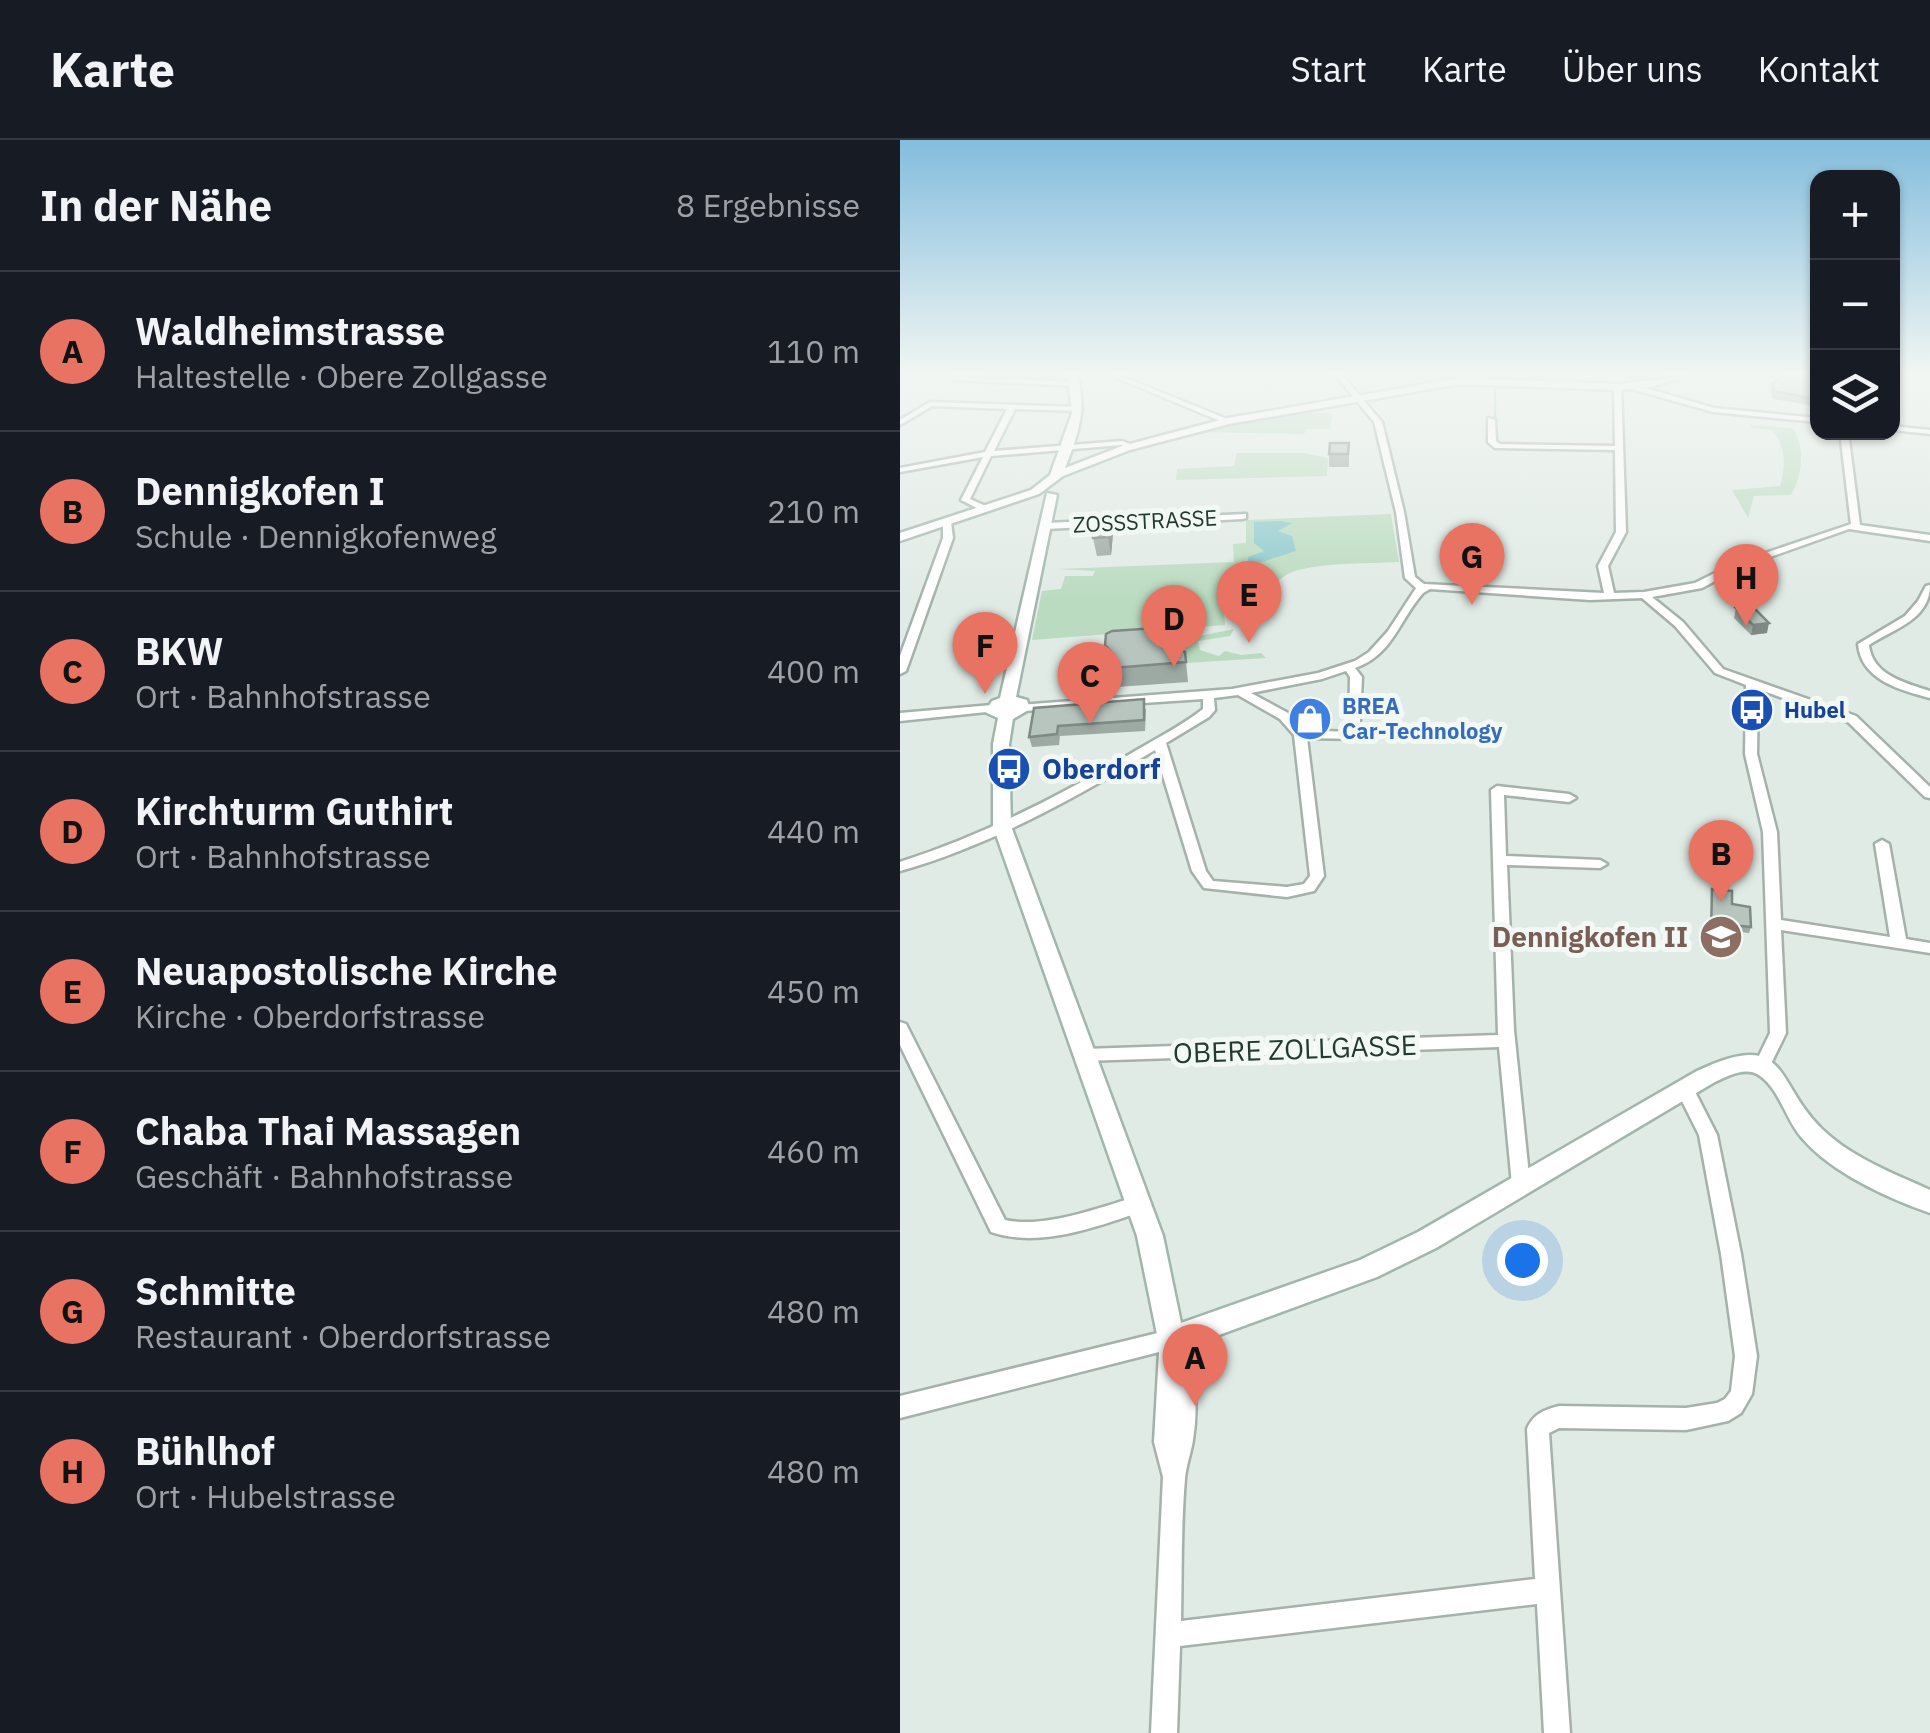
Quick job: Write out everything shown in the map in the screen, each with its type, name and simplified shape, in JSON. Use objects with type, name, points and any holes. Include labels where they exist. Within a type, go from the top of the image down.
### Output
[{"type":"street","points":[[984,509],[966,500],[987,450]]},
{"type":"street","points":[[900,470],[1023,450]]},
{"type":"street","points":[[1062,473],[1066,450]]},
{"type":"street","points":[[900,538],[1045,491],[1062,473],[1119,450]]},
{"type":"street","points":[[1385,450],[1410,578],[1422,588]]},
{"type":"street","points":[[1610,597],[1603,566],[1621,532],[1618,450]]},
{"type":"street","points":[[1846,450],[1856,526]]},
{"type":"street","points":[[1045,491],[1046,526],[1001,744],[1002,826],[1139,1204],[1159,1272],[1170,1340],[1165,1442],[1174,1475],[1164,1733]]},
{"type":"street","name":"ZOSSSTRASSE","points":[[1046,526],[1243,516]]},
{"type":"street","points":[[900,671],[948,538],[946,522]]},
{"type":"street","points":[[900,717],[1237,690],[1348,666],[1384,647],[1413,594],[1422,588],[1610,597],[1644,595],[1704,583],[1736,566],[1828,532],[1856,526],[1930,538]]},
{"type":"street","points":[[1930,588],[1924,616],[1872,638],[1864,644],[1862,654],[1870,667],[1884,676],[1930,695]]},
{"type":"street","points":[[1644,595],[1679,624],[1713,666],[1752,685],[1784,692],[1852,718],[1930,794]]},
{"type":"street","points":[[1300,734],[1355,736],[1356,677],[1348,666]]},
{"type":"street","points":[[1752,685],[1750,754],[1770,832],[1778,1033],[1762,1066]]},
{"type":"street","points":[[1159,742],[1199,871],[1209,885],[1287,892],[1309,888],[1317,876],[1300,734],[1284,716],[1237,690]]},
{"type":"street","points":[[900,867],[970,843],[1059,802],[1209,711],[1208,693]]},
{"type":"street","points":[[1520,1185],[1507,1041],[1497,790],[1569,798]]},
{"type":"street","points":[[1582,844],[1583,863]]},
{"type":"street","points":[[1882,844],[1899,943]]},
{"type":"street","points":[[1499,860],[1600,864]]},
{"type":"street","points":[[1773,924],[1930,948]]},
{"type":"street","points":[[900,1028],[998,1226],[1026,1231],[1139,1204]]},
{"type":"street","name":"OBERE ZOLLGASSE","points":[[1084,1055],[1507,1041]]},
{"type":"street","points":[[900,1407],[1170,1340],[1368,1270],[1685,1089],[1737,1064],[1762,1066],[1777,1077],[1792,1111],[1820,1142],[1930,1202]]},
{"type":"street","points":[[1557,1733],[1538,1429],[1547,1420],[1686,1419],[1720,1413],[1733,1406],[1741,1394],[1746,1356],[1731,1254],[1708,1136],[1685,1089]]},
{"type":"street","points":[[1168,1635],[1549,1590]]},
{"type":"green space","points":[[1782,450],[1800,450],[1798,480],[1791,495],[1754,496],[1748,518],[1732,490],[1780,486]]},
{"type":"green space","points":[[1237,453],[1304,453],[1328,458],[1327,476],[1176,480],[1177,469],[1234,466]]},
{"type":"green space","points":[[1391,514],[1399,562],[1310,567],[1289,574],[1250,598],[1223,596],[1225,625],[1032,640],[1042,591],[1061,589],[1065,576],[1093,576],[1095,571],[1059,569],[1234,562],[1233,544],[1246,543],[1246,520]]},
{"type":"green space","points":[[1234,629],[1230,636],[1198,641],[1200,650],[1219,656],[1225,651],[1241,655],[1261,653],[1266,658],[1186,663],[1185,639]]},
{"type":"water","points":[[1254,522],[1292,523],[1278,531],[1292,536],[1296,551],[1249,566],[1248,557],[1264,551],[1254,543]]},
{"type":"building","points":[[1329,450],[1348,450],[1348,454],[1329,454]]},
{"type":"building","points":[[1092,515],[1110,516],[1108,537],[1093,538]]},
{"type":"building","points":[[1752,606],[1769,623],[1753,625],[1736,608]]},
{"type":"building","points":[[1171,627],[1171,644],[1185,652],[1186,662],[1113,668],[1114,655],[1105,645],[1106,634]]},
{"type":"building","points":[[1144,699],[1144,720],[1058,726],[1057,734],[1029,737],[1034,708]]},
{"type":"building","points":[[1712,889],[1732,891],[1732,904],[1750,907],[1751,927],[1732,925],[1733,939],[1711,936]]},
{"type":"place","name":"Schmitte","points":[[1472,605]]},
{"type":"place","name":"Bühlhof","points":[[1746,626]]},
{"type":"place","name":"Neuapostolische Kirche","points":[[1249,643]]},
{"type":"place","name":"Kirchturm Guthirt","points":[[1174,667]]},
{"type":"place","name":"Chaba Thai Massagen","points":[[985,694]]},
{"type":"place","name":"Hubel","points":[[1752,710]]},
{"type":"place","name":"BREA Car-Technology","points":[[1310,719]]},
{"type":"place","name":"BKW","points":[[1090,724]]},
{"type":"place","name":"Oberdorf","points":[[1009,769]]},
{"type":"place","name":"Dennigkofen I","points":[[1721,902]]},
{"type":"place","name":"Dennigkofen II","points":[[1721,937]]},
{"type":"place","name":"Waldheimstrasse","points":[[1195,1406]]}]
